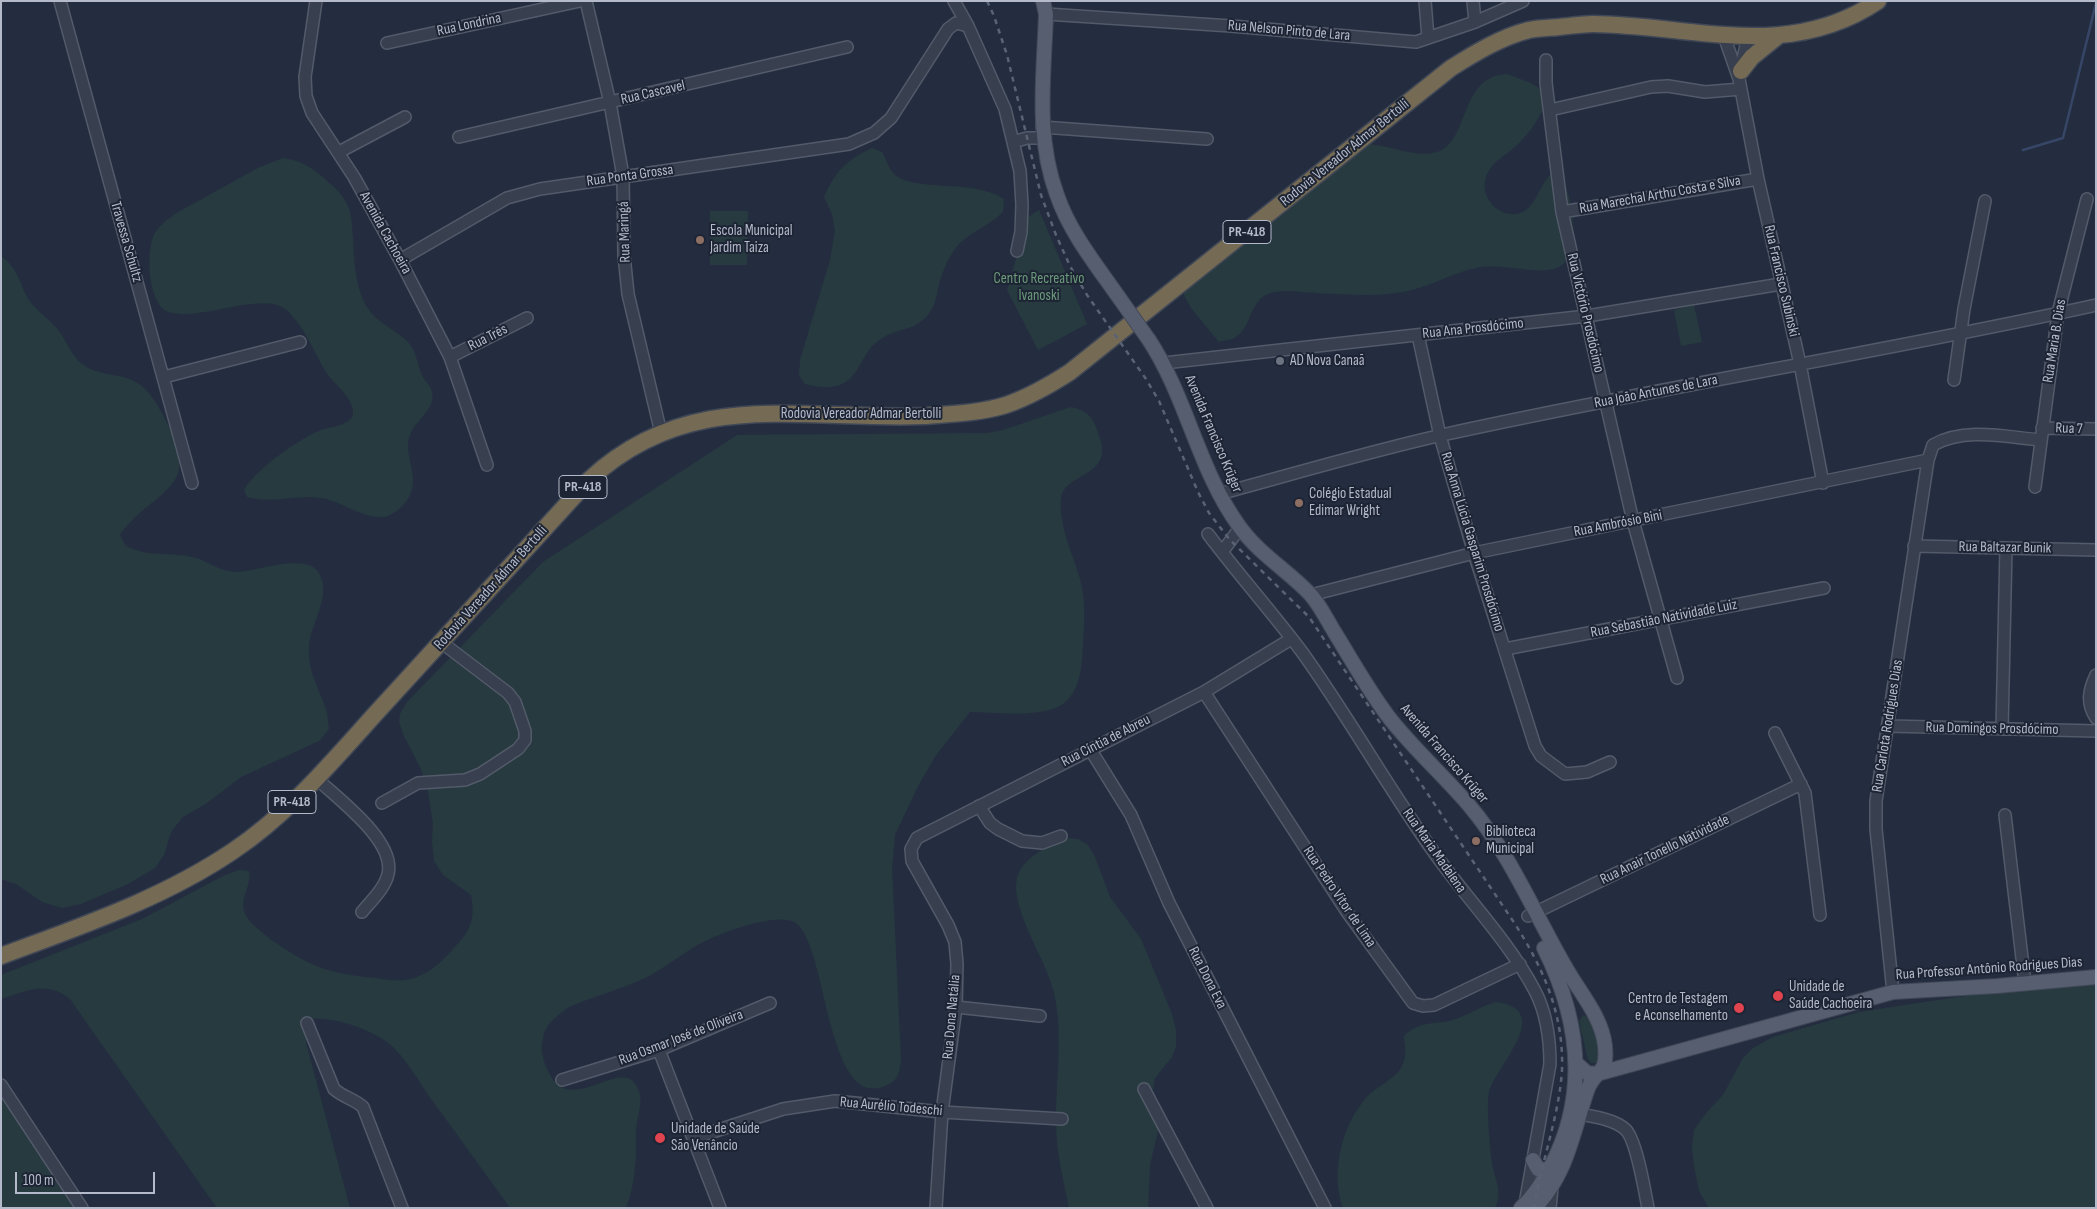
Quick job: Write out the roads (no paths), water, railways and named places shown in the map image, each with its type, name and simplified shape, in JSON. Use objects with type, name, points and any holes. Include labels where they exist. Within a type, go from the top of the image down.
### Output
[{"type":"highway","name":"Rodovia Vereador Admar Bertolli","points":[[1,956],[124,910],[178,885],[232,852],[255,835],[316,778],[589,480],[605,465],[661,433],[707,419],[741,414],[814,413],[886,418],[957,414],[1006,405],[1041,390],[1070,372],[1451,68],[1487,46],[1529,30],[1592,24],[1653,27],[1724,36],[1778,36],[1823,28],[1861,13],[1878,1]]},
{"type":"highway","points":[[1740,80],[1752,57],[1778,36]]},
{"type":"main road","name":"Avenida Francisco Krüger","points":[[1045,8],[1043,133],[1047,165],[1072,228],[1164,363],[1177,389],[1207,470],[1240,528],[1263,553],[1311,595],[1391,719],[1468,804],[1498,847],[1502,865],[1597,1017],[1604,1036],[1606,1060],[1604,1066],[1586,1092],[1534,1205]]},
{"type":"main road","name":"Avenida Francisco Krüger","points":[[1532,914],[1552,964],[1569,1016],[1577,1064],[1576,1114],[1567,1155],[1552,1188],[1534,1205]]},
{"type":"main road","name":"Rua Professor Antônio Rodrigues Dias","points":[[1598,1074],[1893,992],[2096,977]]},
{"type":"main road","points":[[1569,1016],[1578,1008],[1586,1007],[1592,1010]]},
{"type":"main road","points":[[1606,1060],[1626,1067]]},
{"type":"main road","points":[[1577,1064],[1584,1072],[1598,1074]]},
{"type":"main road","points":[[1532,1166],[1538,1169],[1549,1170]]},
{"type":"street","name":"Travessa Schultz","points":[[60,1],[192,483]]},
{"type":"street","name":"Avenida Cachoeira","points":[[316,1],[305,77],[306,96],[312,114],[339,152],[400,260],[450,357],[487,464]]},
{"type":"street","name":"Rua Londrina","points":[[387,42],[580,1]]},
{"type":"street","name":"Rua Maringá","points":[[586,1],[610,103],[623,176],[624,255],[628,294],[661,433]]},
{"type":"street","points":[[954,1],[968,26],[1005,109],[1020,171],[1021,232],[1017,251]]},
{"type":"street","points":[[1425,1],[1428,38]]},
{"type":"street","points":[[1473,1],[1475,22]]},
{"type":"street","name":"Rua Nelson Pinto de Lara","points":[[1045,8],[1416,42],[1475,22],[1523,1]]},
{"type":"street","name":"Rua Ponta Grossa","points":[[400,260],[507,198],[540,189],[849,144],[874,133],[892,118],[948,29],[956,23],[968,26]]},
{"type":"street","name":"Rua Francisco Subinski","points":[[1724,36],[1740,80],[1758,179],[1800,364],[1823,483]]},
{"type":"street","name":"Rua Francisco Subinski","points":[[1740,80],[1748,37]]},
{"type":"street","name":"Rua Cascavel","points":[[459,137],[847,47]]},
{"type":"street","name":"Rua Victório Prosdócimo","points":[[1546,60],[1562,212],[1633,520],[1677,678]]},
{"type":"street","points":[[1550,110],[1651,87],[1668,86],[1705,92],[1740,80]]},
{"type":"street","points":[[339,152],[405,117]]},
{"type":"street","points":[[1013,142],[1043,133],[1207,139]]},
{"type":"street","name":"Rua Marechal Arthu Costa e Silva","points":[[1562,212],[1758,179]]},
{"type":"street","name":"Rua Maria B. Dias","points":[[2035,486],[2058,313],[2087,198]]},
{"type":"street","points":[[1954,380],[1984,201]]},
{"type":"street","name":"Rua Ana Prosdócimo","points":[[1164,363],[1587,316],[1781,284]]},
{"type":"street","name":"Rua João Antunes de Lara","points":[[1219,494],[1440,436],[1605,402],[1961,334],[2096,305]]},
{"type":"street","name":"Rua Três","points":[[450,357],[527,318]]},
{"type":"street","name":"Rua Anna Lúcia Gasparim Prosdócimo","points":[[1418,335],[1440,436],[1474,553],[1535,746],[1541,756],[1565,774],[1587,772],[1610,762]]},
{"type":"street","points":[[164,377],[300,342]]},
{"type":"street","name":"Rua 7","points":[[1928,460],[1933,445],[1943,439],[1963,435],[2041,434],[2096,429]]},
{"type":"street","name":"Rua Ambrósio Bini","points":[[1311,595],[1474,553],[1928,460]]},
{"type":"street","name":"Rua Carlota Rodrigues Dias","points":[[1893,992],[1875,813],[1928,460]]},
{"type":"street","points":[[1222,552],[1240,528]]},
{"type":"street","name":"Rua Maria Madalena","points":[[1208,534],[1306,658],[1421,834],[1453,880],[1520,964],[1536,992],[1545,1016],[1550,1041],[1550,1064],[1532,1166],[1534,1205]]},
{"type":"street","name":"Rua Baltazar Bunik","points":[[1914,546],[2096,550]]},
{"type":"street","points":[[2002,729],[2006,548]]},
{"type":"street","name":"Rua Sebastião Natividade Luiz","points":[[1504,649],[1824,588]]},
{"type":"street","name":"Rua Cíntia de Abreu","points":[[917,838],[1204,692],[1291,639]]},
{"type":"street","points":[[382,803],[418,783],[465,780],[480,774],[518,749],[525,740],[525,731],[515,702],[508,693],[441,642]]},
{"type":"street","points":[[2096,675],[2089,690],[2089,706],[2096,718]]},
{"type":"street","name":"Rua Pedro Vitor de Lima","points":[[1204,692],[1347,912],[1413,1003],[1423,1006],[1434,1004],[1520,964]]},
{"type":"street","name":"Rua Domingos Prosdócimo","points":[[1888,726],[2096,731]]},
{"type":"street","points":[[1775,733],[1805,793],[1820,915]]},
{"type":"street","name":"Rua Dona Eva","points":[[1090,749],[1131,815],[1169,903],[1325,1208]]},
{"type":"street","points":[[316,778],[366,825],[384,847],[389,862],[388,875],[382,887],[362,912]]},
{"type":"street","name":"Rua Anair Tonello Natividade","points":[[1532,914],[1801,784]]},
{"type":"street","points":[[978,806],[998,830],[1022,841],[1042,843],[1061,836]]},
{"type":"street","points":[[2005,815],[2025,983]]},
{"type":"street","name":"Rua Dona Natália","points":[[917,838],[911,849],[912,860],[948,925],[955,942],[956,1007],[942,1112],[936,1208]]},
{"type":"street","name":"Rua Osmar José de Oliveira","points":[[562,1080],[659,1050],[770,1003]]},
{"type":"street","points":[[956,1007],[1040,1016]]},
{"type":"street","points":[[307,1023],[334,1089],[363,1107],[402,1208]]},
{"type":"street","points":[[659,1050],[720,1208]]},
{"type":"street","points":[[1,1085],[82,1208]]},
{"type":"street","points":[[1144,1089],[1207,1208]]},
{"type":"street","name":"Rua Aurélio Todeschi","points":[[694,1138],[783,1109],[836,1100],[942,1112],[1062,1119]]},
{"type":"street","points":[[1576,1114],[1615,1123],[1626,1129],[1632,1140],[1648,1208]]},
{"type":"waterway","points":[[2023,150],[2063,138],[2096,3]]},
{"type":"railway","points":[[987,1],[1007,55],[1041,195],[1056,235],[1070,266],[1087,295],[1146,379],[1159,401],[1209,513],[1230,540],[1309,617],[1513,921],[1534,956],[1550,992],[1562,1049],[1560,1088],[1534,1208]]},
{"type":"place","name":"Escola Municipal Jardim Taiza","points":[[700,240]]},
{"type":"place","name":"AD Nova Canaã","points":[[1280,361]]},
{"type":"place","name":"Colégio Estadual Edimar Wright","points":[[1299,503]]},
{"type":"place","name":"Biblioteca Municipal","points":[[1476,841]]},
{"type":"place","name":"Unidade de Saúde Cachoeira","points":[[1778,996]]},
{"type":"place","name":"Centro de Testagem e Aconselhamento","points":[[1739,1008]]},
{"type":"place","name":"Unidade de Saúde São Venâncio","points":[[660,1138]]},
{"type":"park label","name":"Centro Recreativo Ivanoski","points":[[1039,288]]}]
